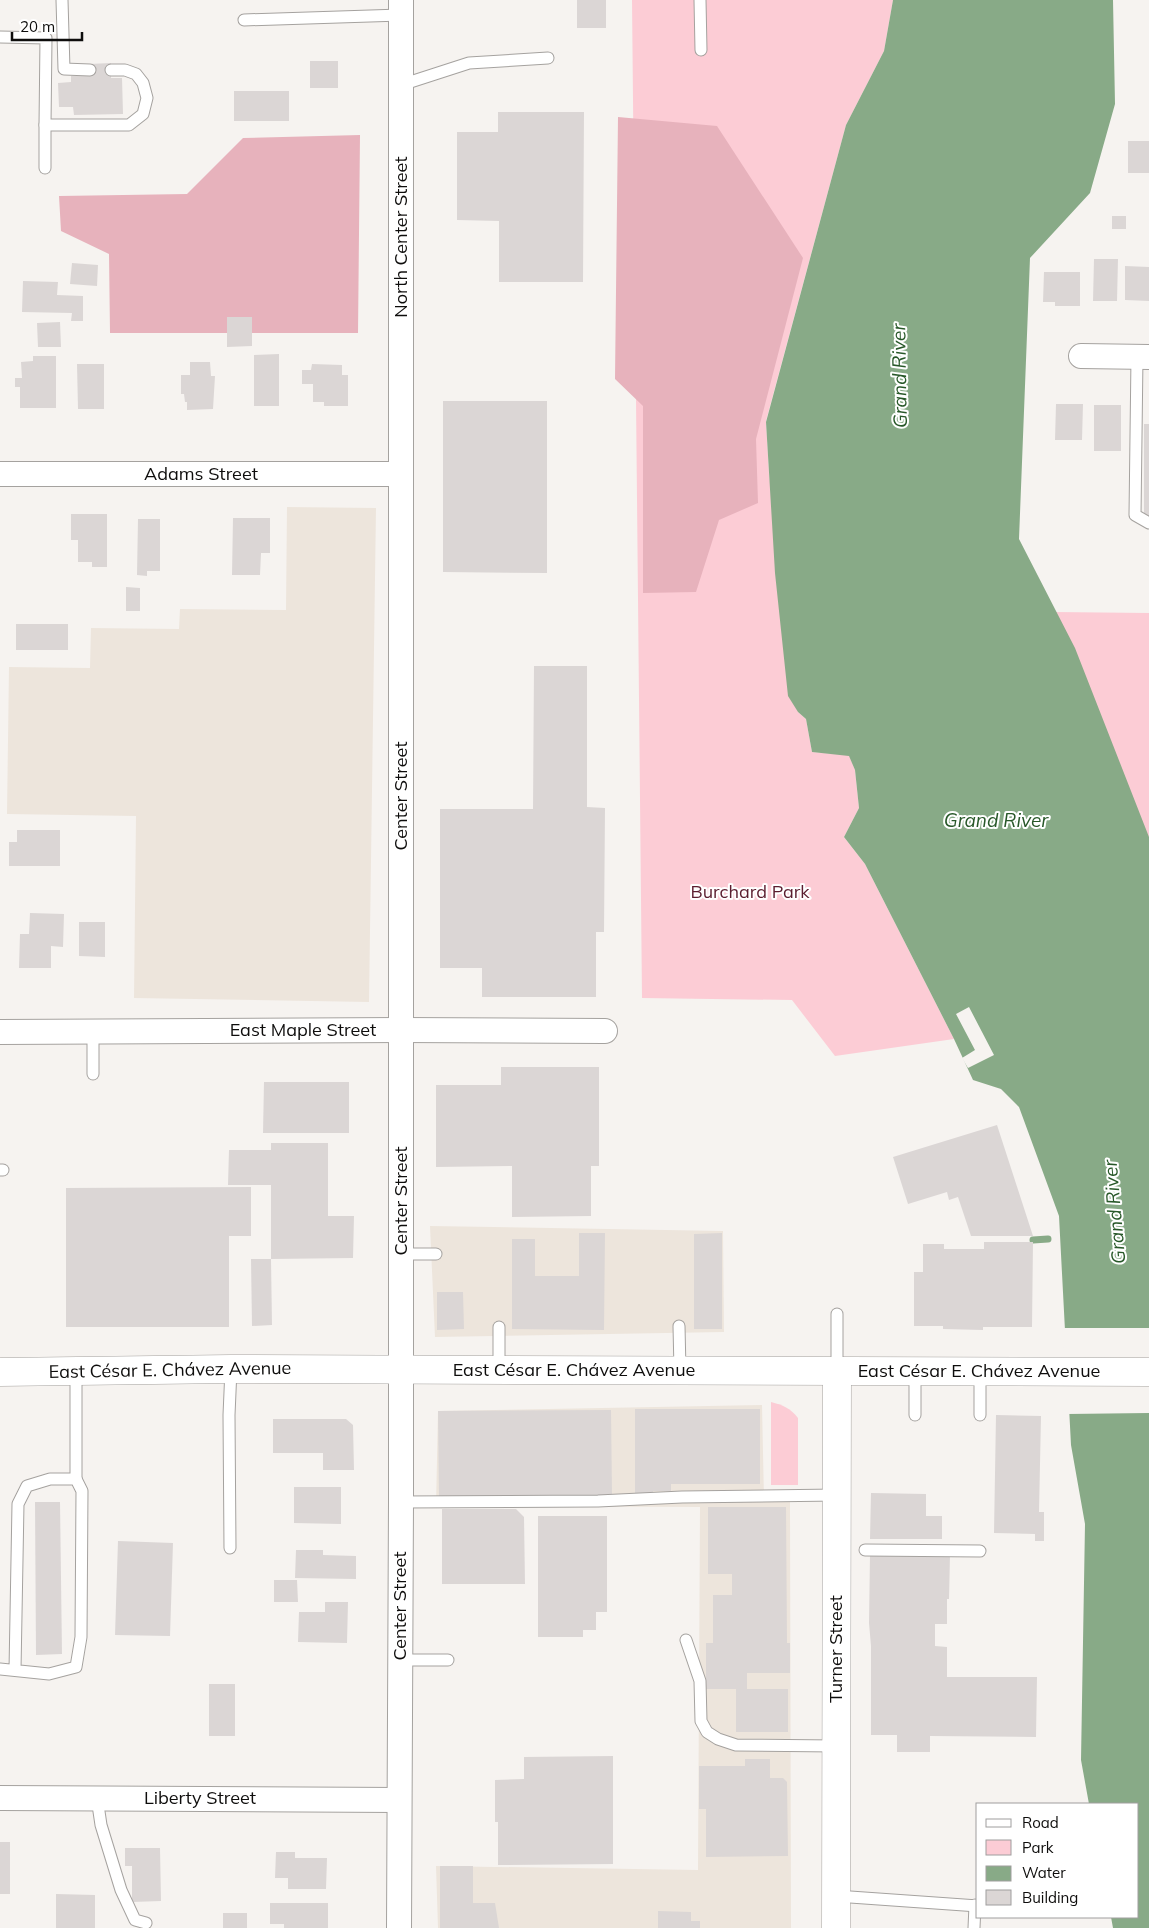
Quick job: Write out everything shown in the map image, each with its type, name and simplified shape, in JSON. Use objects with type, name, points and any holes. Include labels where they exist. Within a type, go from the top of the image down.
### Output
[{"type":"street","name":"North Center Street","points":[[400,7],[401,474]]},
{"type":"street","points":[[1081,356],[1143,357]]},
{"type":"street","name":"Adams Street","points":[[0,474],[401,474]]},
{"type":"street","name":"Center Street","points":[[399,1928],[401,474]]},
{"type":"street","name":"East Maple Street","points":[[0,1032],[605,1031]]},
{"type":"street","name":"East César E. Chávez Avenue","points":[[0,1372],[231,1369],[1149,1372]]},
{"type":"street","name":"Turner Street","points":[[836,1928],[837,1370]]},
{"type":"street","name":"Liberty Street","points":[[0,1798],[399,1800]]},
{"type":"lane","points":[[62,0],[64,69],[90,70]]},
{"type":"lane","points":[[700,0],[701,50]]},
{"type":"lane","points":[[244,20],[400,7]]},
{"type":"lane","points":[[0,37],[46,38],[45,168]]},
{"type":"lane","points":[[401,85],[470,63],[548,58]]},
{"type":"lane","points":[[45,125],[129,125],[143,114],[147,98],[143,83],[136,74],[125,70],[111,70]]},
{"type":"lane","points":[[1143,357],[1135,515],[1149,523]]},
{"type":"lane","points":[[93,1074],[94,1031]]},
{"type":"lane","points":[[400,1254],[436,1254]]},
{"type":"lane","points":[[837,1314],[837,1370]]},
{"type":"lane","points":[[679,1326],[680,1370]]},
{"type":"lane","points":[[499,1327],[499,1370]]},
{"type":"lane","points":[[230,1548],[229,1415],[231,1369]]},
{"type":"lane","points":[[0,1669],[49,1674],[76,1667],[81,1637],[82,1491],[76,1479],[76,1371]]},
{"type":"lane","points":[[915,1371],[915,1415]]},
{"type":"lane","points":[[980,1415],[989,1371]]},
{"type":"lane","points":[[16,1670],[18,1504],[27,1486],[50,1479],[76,1479]]},
{"type":"lane","points":[[401,1502],[598,1501],[682,1497],[837,1495]]},
{"type":"lane","points":[[865,1550],[980,1552]]},
{"type":"lane","points":[[686,1640],[700,1681],[701,1721],[707,1732],[718,1739],[736,1745],[836,1746]]},
{"type":"lane","points":[[400,1660],[448,1660]]},
{"type":"lane","points":[[97,1798],[101,1825],[121,1890],[135,1920],[146,1923]]},
{"type":"lane","points":[[836,1896],[976,1906],[974,1928]]},
{"type":"shaded area","points":[[618,117],[717,126],[803,258],[756,439],[758,503],[719,520],[696,592],[643,593],[643,406],[615,379]]},
{"type":"shaded area","points":[[360,135],[358,333],[110,333],[109,254],[61,231],[59,196],[187,194],[243,138]]},
{"type":"shaded area","points":[[287,507],[376,508],[369,1002],[134,998],[136,816],[7,814],[9,667],[90,668],[91,628],[179,629],[180,609],[286,610]]},
{"type":"shaded area","points":[[430,1226],[723,1231],[724,1332],[435,1337]]},
{"type":"shaded area","points":[[762,1405],[764,1500],[790,1501],[791,1928],[438,1928],[436,1866],[698,1870],[700,1507],[436,1506],[438,1411]]},
{"type":"green space","name":"Burchard Park","points":[[632,0],[893,0],[884,51],[846,125],[766,421],[769,474],[798,712],[806,719],[812,752],[849,755],[855,770],[859,808],[844,837],[865,864],[954,1039],[835,1056],[792,1000],[642,998]]},
{"type":"green space","points":[[1054,612],[1149,613],[1149,838]]},
{"type":"green space","points":[[771,1402],[786,1407],[798,1418],[798,1485],[771,1485]]},
{"type":"water","name":"Grand River","points":[[893,0],[1113,0],[1115,104],[1090,193],[1030,258],[1019,539],[1075,648],[1149,837],[1149,1928],[1113,1928],[1111,1918],[1139,1918],[1139,1803],[1089,1803],[1081,1760],[1085,1524],[1071,1445],[1059,1216],[1019,1107],[1001,1089],[973,1080],[865,864],[844,837],[859,808],[855,770],[849,756],[812,752],[806,719],[798,712],[788,696],[775,573],[766,422],[846,125],[884,51]]},
{"type":"pier","points":[[969,1007],[994,1055],[968,1068],[962,1058],[975,1050],[956,1014]]},
{"type":"pier","points":[[1062,1328],[1149,1328],[1149,1413],[1067,1414]]},
{"type":"building","points":[[577,0],[606,0],[606,28],[577,28]]},
{"type":"building","points":[[310,61],[338,61],[338,88],[310,88]]},
{"type":"building","points":[[111,63],[111,78],[122,78],[123,114],[74,115],[73,107],[59,107],[58,83],[71,82],[71,76],[90,75],[89,64]]},
{"type":"building","points":[[234,91],[289,91],[289,121],[234,121]]},
{"type":"building","points":[[498,112],[584,112],[583,282],[499,282],[499,221],[457,220],[457,132],[498,132]]},
{"type":"building","points":[[1128,141],[1149,141],[1149,173],[1128,173]]},
{"type":"building","points":[[1112,216],[1126,216],[1126,229],[1112,229]]},
{"type":"building","points":[[1094,259],[1118,259],[1117,301],[1093,301]]},
{"type":"building","points":[[72,263],[98,265],[97,286],[70,284]]},
{"type":"building","points":[[1125,266],[1149,267],[1149,301],[1125,300]]},
{"type":"building","points":[[1044,272],[1080,272],[1080,306],[1055,306],[1055,302],[1043,302]]},
{"type":"building","points":[[23,281],[58,282],[57,295],[83,296],[83,321],[71,321],[72,313],[22,312]]},
{"type":"building","points":[[227,317],[252,317],[252,346],[227,347]]},
{"type":"building","points":[[60,322],[61,347],[38,347],[37,323]]},
{"type":"building","points":[[279,354],[279,406],[254,406],[254,355]]},
{"type":"building","points":[[33,356],[56,356],[56,408],[20,408],[20,387],[15,387],[15,378],[22,378],[21,362],[33,361]]},
{"type":"building","points":[[190,362],[210,362],[211,376],[215,376],[213,409],[187,410],[184,394],[181,394],[181,375],[190,375]]},
{"type":"building","points":[[77,364],[104,364],[104,409],[78,409]]},
{"type":"building","points":[[312,364],[342,365],[342,375],[348,375],[348,406],[324,406],[324,402],[313,402],[313,384],[302,384],[302,370],[311,370]]},
{"type":"building","points":[[443,401],[547,401],[547,573],[443,572]]},
{"type":"building","points":[[1056,404],[1083,404],[1082,440],[1055,440]]},
{"type":"building","points":[[1094,405],[1121,405],[1121,451],[1094,451]]},
{"type":"building","points":[[1144,424],[1149,424],[1149,516],[1144,516]]},
{"type":"building","points":[[71,514],[107,514],[107,567],[92,567],[92,562],[78,562],[78,540],[71,540]]},
{"type":"building","points":[[233,518],[270,518],[270,553],[261,553],[260,575],[232,575]]},
{"type":"building","points":[[138,519],[160,519],[160,571],[147,571],[147,576],[137,575]]},
{"type":"building","points":[[126,587],[140,588],[140,611],[126,611]]},
{"type":"building","points":[[16,624],[68,624],[68,650],[16,650]]},
{"type":"building","points":[[534,666],[587,666],[587,807],[605,808],[604,932],[596,932],[596,997],[482,997],[482,968],[440,968],[440,809],[533,809]]},
{"type":"building","points":[[17,830],[60,830],[60,866],[9,866],[9,842],[17,842]]},
{"type":"building","points":[[30,913],[64,914],[63,947],[51,946],[51,968],[19,968],[20,934],[29,934]]},
{"type":"building","points":[[79,922],[105,922],[105,957],[79,956]]},
{"type":"building","points":[[501,1067],[599,1067],[599,1166],[591,1166],[591,1216],[512,1217],[512,1166],[436,1167],[436,1085],[501,1085]]},
{"type":"building","points":[[264,1082],[349,1082],[349,1133],[263,1133]]},
{"type":"building","points":[[997,1125],[1033,1236],[971,1236],[958,1197],[949,1200],[947,1192],[908,1204],[893,1157]]},
{"type":"building","points":[[271,1143],[328,1143],[328,1216],[354,1216],[353,1258],[271,1259],[271,1185],[228,1185],[229,1150],[271,1150]]},
{"type":"building","points":[[251,1187],[251,1236],[229,1236],[229,1327],[66,1327],[66,1188]]},
{"type":"building","points":[[579,1233],[605,1233],[604,1330],[512,1329],[512,1239],[535,1239],[535,1276],[579,1276]]},
{"type":"building","points":[[722,1233],[722,1329],[694,1329],[694,1234]]},
{"type":"building","points":[[984,1242],[1033,1242],[1032,1327],[983,1327],[983,1330],[943,1329],[943,1326],[914,1326],[914,1272],[923,1272],[923,1244],[944,1244],[944,1249],[984,1249]]},
{"type":"building","points":[[251,1259],[271,1259],[272,1325],[252,1326]]},
{"type":"building","points":[[437,1292],[463,1292],[464,1329],[437,1330]]},
{"type":"building","points":[[635,1409],[760,1409],[760,1484],[671,1484],[671,1491],[653,1491],[653,1495],[635,1495]]},
{"type":"building","points":[[611,1410],[612,1495],[439,1497],[438,1411]]},
{"type":"building","points":[[996,1415],[1041,1416],[1039,1512],[1044,1512],[1044,1541],[1035,1541],[1035,1534],[994,1533]]},
{"type":"building","points":[[273,1419],[346,1419],[353,1425],[354,1470],[323,1470],[323,1453],[273,1453]]},
{"type":"building","points":[[294,1487],[341,1487],[341,1524],[294,1523]]},
{"type":"building","points":[[871,1493],[926,1494],[926,1516],[942,1516],[942,1539],[870,1539]]},
{"type":"building","points":[[35,1502],[60,1502],[62,1654],[36,1655]]},
{"type":"building","points":[[708,1507],[786,1507],[787,1643],[790,1643],[790,1673],[747,1673],[747,1689],[788,1689],[788,1732],[736,1732],[736,1689],[706,1689],[706,1643],[713,1643],[713,1595],[732,1595],[732,1574],[708,1574]]},
{"type":"building","points":[[442,1509],[516,1509],[524,1517],[525,1584],[442,1584]]},
{"type":"building","points":[[538,1516],[607,1516],[607,1612],[596,1612],[596,1630],[583,1630],[583,1637],[538,1637]]},
{"type":"building","points":[[118,1541],[173,1543],[170,1636],[115,1635]]},
{"type":"building","points":[[296,1550],[323,1550],[323,1555],[356,1556],[356,1579],[295,1578]]},
{"type":"building","points":[[870,1555],[950,1555],[947,1624],[935,1624],[935,1646],[947,1647],[947,1677],[1037,1677],[1036,1737],[930,1736],[930,1752],[897,1752],[897,1735],[871,1735]]},
{"type":"building","points":[[274,1580],[297,1580],[298,1602],[274,1602]]},
{"type":"building","points":[[325,1602],[348,1602],[347,1643],[298,1642],[299,1612],[325,1612]]},
{"type":"building","points":[[209,1684],[235,1684],[235,1736],[209,1736]]},
{"type":"building","points":[[613,1756],[613,1864],[498,1865],[498,1822],[495,1822],[495,1780],[524,1779],[524,1757]]},
{"type":"building","points":[[745,1759],[770,1759],[770,1778],[783,1778],[787,1782],[788,1856],[706,1857],[706,1809],[699,1809],[699,1766],[745,1766]]},
{"type":"building","points":[[0,1842],[10,1842],[10,1894],[0,1894]]},
{"type":"building","points":[[125,1848],[160,1848],[161,1901],[132,1902],[132,1866],[125,1866]]},
{"type":"building","points":[[276,1852],[295,1852],[295,1858],[327,1858],[326,1889],[288,1889],[288,1878],[275,1878]]},
{"type":"building","points":[[440,1866],[473,1866],[473,1903],[495,1903],[499,1928],[440,1928]]},
{"type":"building","points":[[56,1894],[95,1895],[95,1928],[56,1928]]},
{"type":"building","points":[[270,1903],[328,1903],[328,1928],[284,1928],[284,1924],[270,1924]]},
{"type":"building","points":[[658,1911],[691,1912],[691,1921],[700,1921],[700,1928],[658,1928]]},
{"type":"building","points":[[223,1913],[247,1913],[247,1928],[223,1928]]},
{"type":"waterway","points":[[1033,1240],[1048,1239]]}]
